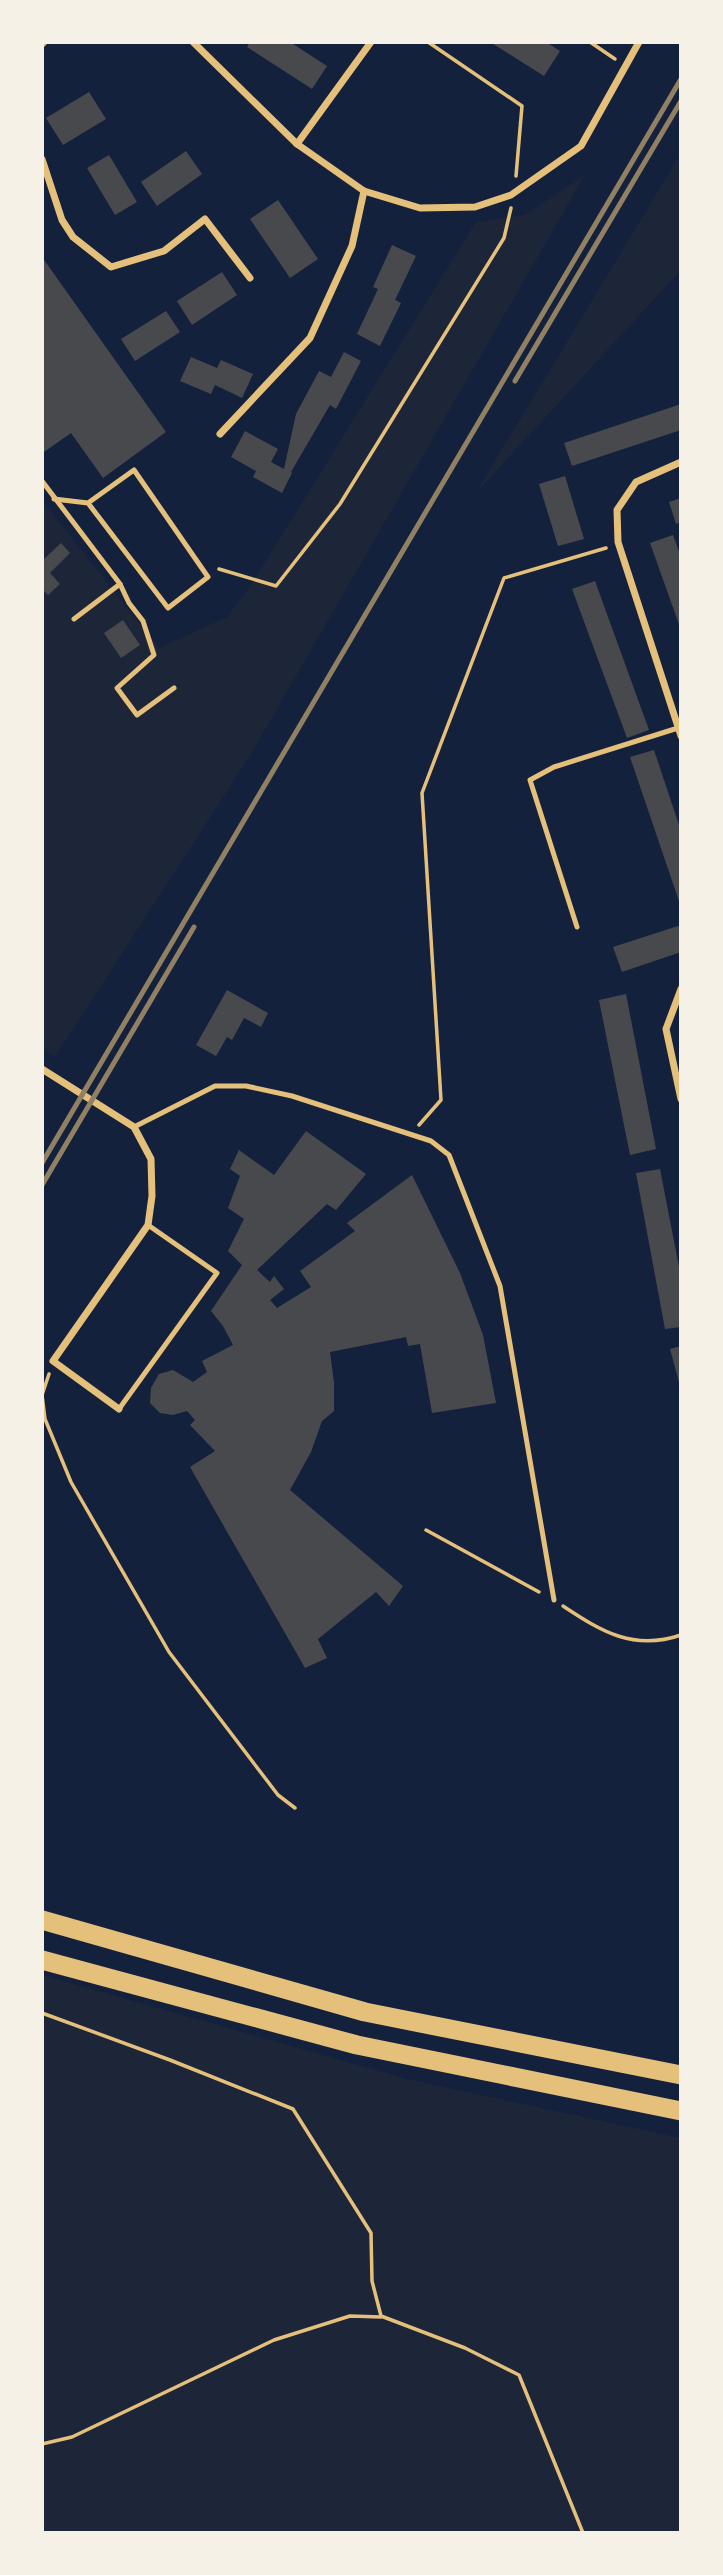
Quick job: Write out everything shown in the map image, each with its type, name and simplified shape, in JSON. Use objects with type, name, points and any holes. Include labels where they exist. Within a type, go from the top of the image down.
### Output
[{"type":"highway","points":[[42,1920],[365,2012],[681,2075]]},
{"type":"highway","points":[[42,1959],[358,2045],[681,2111]]},
{"type":"street","points":[[193,42],[297,144],[364,191],[420,208],[475,207],[515,193],[581,146],[639,42]]},
{"type":"street","points":[[297,144],[371,42]]},
{"type":"street","points":[[42,159],[62,220],[73,237],[111,267],[164,251],[205,219],[250,278]]},
{"type":"street","points":[[220,434],[310,338],[352,246],[364,191]]},
{"type":"street","points":[[680,732],[618,542],[617,510],[636,482],[681,462]]},
{"type":"street","points":[[681,989],[666,1029],[681,1099]]},
{"type":"street","points":[[42,1069],[134,1127],[151,1159],[152,1196],[148,1225],[53,1361],[119,1409]]},
{"type":"lane","points":[[54,499],[88,503],[134,470],[208,578],[168,608],[88,503]]},
{"type":"lane","points":[[42,481],[120,584],[129,603],[143,621],[154,655],[117,688],[137,715],[174,688]]},
{"type":"lane","points":[[74,619],[120,584]]},
{"type":"lane","points":[[577,927],[530,780],[554,767],[680,732]]},
{"type":"lane","points":[[134,1127],[215,1086],[246,1086],[292,1096],[431,1141],[449,1155],[500,1286],[554,1600]]},
{"type":"lane","points":[[119,1409],[217,1273],[148,1225]]},
{"type":"path","points":[[198,563],[276,586],[340,504],[504,238],[515,193],[522,106],[428,42]]},
{"type":"path","points":[[590,42],[626,65]]},
{"type":"path","points":[[410,1134],[441,1100],[422,793],[504,578],[606,548],[618,542]]},
{"type":"path","points":[[53,1361],[42,1395],[45,1419],[71,1482],[169,1652],[278,1795],[295,1808]]},
{"type":"path","points":[[42,2013],[292,2109],[371,2233],[372,2281],[381,2316],[465,2348],[519,2375],[583,2533]]},
{"type":"path","points":[[42,2444],[72,2437],[274,2340],[350,2316],[386,2318]]},
{"type":"shaded area","points":[[681,153],[681,270],[475,494]]},
{"type":"shaded area","points":[[585,175],[251,754],[55,1057],[42,1048],[42,500],[159,648],[227,617],[249,588],[476,222],[525,215]]},
{"type":"shaded area","points":[[42,1975],[407,2079],[681,2138],[681,2533],[42,2533]]},
{"type":"building","points":[[250,42],[290,42],[327,66],[312,89],[247,47]]},
{"type":"building","points":[[490,42],[546,42],[560,51],[544,76]]},
{"type":"building","points":[[89,92],[106,119],[63,145],[46,118]]},
{"type":"building","points":[[186,151],[202,174],[157,206],[141,182]]},
{"type":"building","points":[[109,155],[137,202],[115,215],[87,168]]},
{"type":"building","points":[[278,200],[318,259],[290,278],[250,219]]},
{"type":"building","points":[[392,245],[416,256],[395,300],[401,303],[380,346],[357,334],[378,289],[373,287]]},
{"type":"building","points":[[42,257],[166,432],[103,478],[71,433],[44,452],[42,448]]},
{"type":"building","points":[[222,272],[237,295],[192,325],[177,301]]},
{"type":"building","points":[[166,311],[180,332],[135,361],[121,339]]},
{"type":"building","points":[[344,352],[361,361],[336,409],[330,405],[291,472],[282,493],[253,477],[256,471],[231,457],[245,431],[278,449],[271,462],[284,469],[296,414],[319,371],[331,377]]},
{"type":"building","points":[[191,357],[217,368],[221,360],[253,374],[242,398],[215,385],[211,394],[180,381]]},
{"type":"building","points":[[681,404],[681,430],[572,466],[564,443]]},
{"type":"building","points":[[565,476],[584,539],[558,546],[539,484]]},
{"type":"building","points":[[681,498],[681,522],[676,524],[669,502]]},
{"type":"building","points":[[673,535],[681,557],[681,630],[650,543]]},
{"type":"building","points":[[61,543],[70,553],[50,573],[60,584],[48,595],[42,589],[42,561]]},
{"type":"building","points":[[595,581],[649,730],[627,738],[572,589]]},
{"type":"building","points":[[123,620],[140,645],[121,658],[104,633]]},
{"type":"building","points":[[654,750],[681,831],[681,907],[630,757]]},
{"type":"building","points":[[681,925],[681,952],[622,972],[613,947]]},
{"type":"building","points":[[227,990],[268,1013],[261,1027],[244,1018],[232,1040],[227,1037],[216,1056],[196,1045]]},
{"type":"building","points":[[626,994],[656,1149],[630,1155],[599,1000]]},
{"type":"building","points":[[306,1131],[366,1174],[336,1210],[327,1204],[257,1270],[270,1282],[274,1276],[284,1289],[270,1300],[277,1308],[311,1287],[300,1271],[355,1231],[347,1223],[412,1175],[460,1273],[483,1335],[496,1403],[432,1413],[420,1344],[408,1346],[406,1337],[330,1352],[334,1411],[322,1421],[311,1452],[290,1490],[403,1586],[389,1606],[376,1592],[318,1639],[327,1658],[305,1668],[190,1467],[215,1451],[190,1425],[195,1420],[187,1411],[173,1415],[160,1413],[150,1403],[151,1388],[159,1374],[173,1370],[193,1382],[207,1372],[202,1361],[233,1345],[211,1311],[242,1265],[228,1251],[244,1219],[228,1208],[240,1176],[230,1169],[239,1150],[274,1175]]},
{"type":"building","points":[[660,1169],[681,1277],[681,1327],[665,1329],[636,1173]]},
{"type":"building","points":[[681,1346],[681,1386],[680,1386],[670,1349]]},
{"type":"railway","points":[[42,1163],[681,79]]},
{"type":"railway","points":[[515,381],[681,101]]},
{"type":"railway","points":[[42,1185],[194,927]]}]
